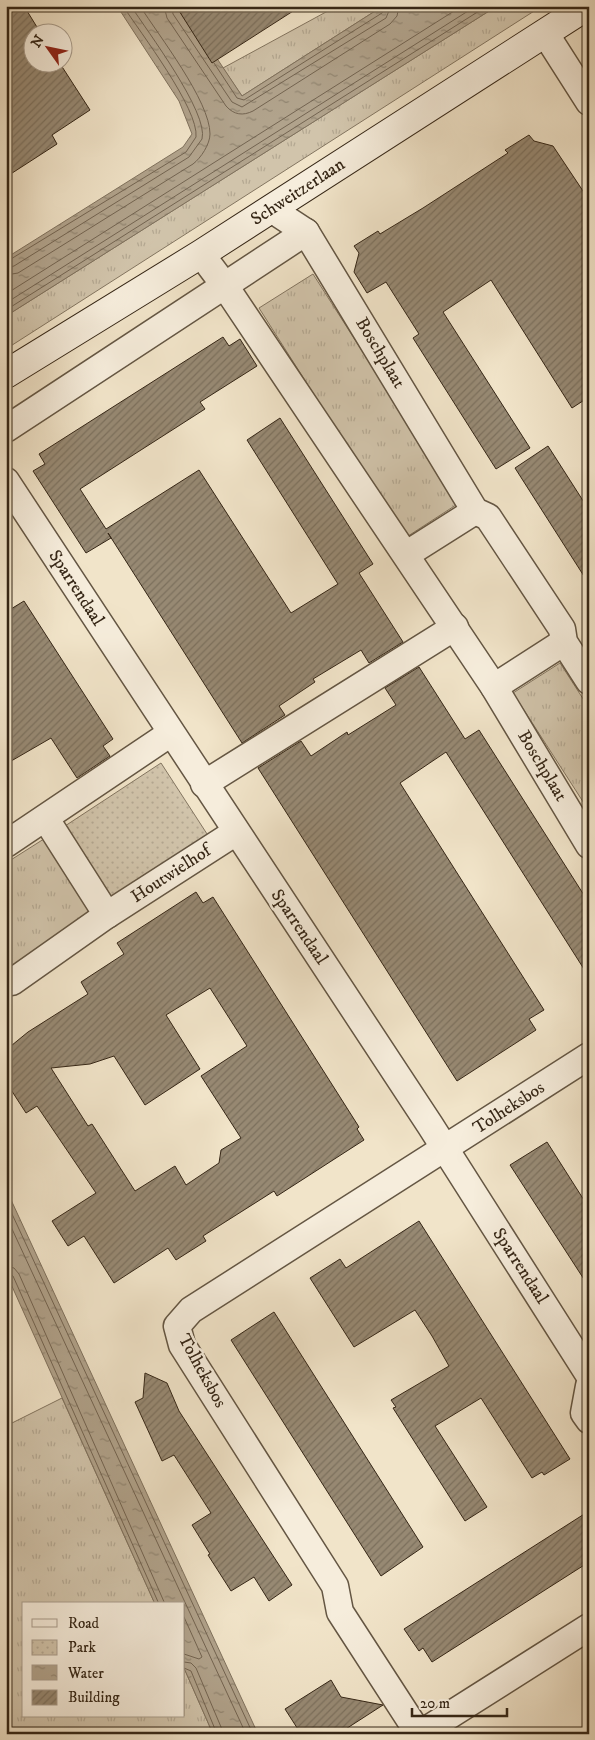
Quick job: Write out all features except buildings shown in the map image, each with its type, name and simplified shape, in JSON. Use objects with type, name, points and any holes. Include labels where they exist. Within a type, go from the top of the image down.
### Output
[{"type":"street","name":"Schweitzerlaan","points":[[6,374],[200,254],[587,6]]},
{"type":"street","points":[[544,34],[589,102]]},
{"type":"street","name":"Boschplaat","points":[[271,209],[306,232],[475,511],[488,517],[562,628],[564,642],[589,681]]},
{"type":"street","points":[[6,429],[306,232]]},
{"type":"street","name":"Boschplaat","points":[[200,254],[225,286],[407,554],[494,687],[589,845]]},
{"type":"street","name":"Sparrendaal","points":[[6,481],[445,1149],[589,1375]]},
{"type":"street","points":[[407,554],[475,511]]},
{"type":"street","points":[[204,784],[455,627]]},
{"type":"street","points":[[494,687],[564,642]]},
{"type":"street","points":[[6,844],[46,819],[171,733]]},
{"type":"street","points":[[46,819],[106,915]]},
{"type":"street","name":"Houtwielhof","points":[[6,982],[12,982],[106,915],[236,832]]},
{"type":"street","name":"Tolheksbos","points":[[420,1734],[340,1612],[334,1586],[182,1344],[177,1326],[191,1310],[589,1056]]},
{"type":"street","points":[[589,1386],[584,1413],[589,1420]]},
{"type":"street","points":[[420,1734],[589,1627]]},
{"type":"green space","points":[[337,6],[383,6],[242,96],[223,68]]},
{"type":"green space","points":[[497,6],[542,6],[6,349],[6,316]]},
{"type":"green space","points":[[313,274],[459,503],[405,538],[259,308]]},
{"type":"green space","points":[[560,663],[589,708],[589,811],[513,693]]},
{"type":"green space","points":[[161,763],[209,837],[113,900],[65,826]]},
{"type":"green space","points":[[47,837],[94,912],[6,971],[6,863]]},
{"type":"green space","points":[[62,1398],[154,1602],[22,1602],[22,1718],[185,1718],[185,1670],[213,1734],[14,1734],[6,1724],[6,1426]]},
{"type":"water","points":[[117,6],[182,6],[242,96],[383,6],[497,6],[6,316],[6,258],[183,147],[192,134],[179,101]]},
{"type":"water","points":[[6,1189],[258,1734],[213,1734],[185,1670],[185,1602],[154,1602],[6,1273]]}]
